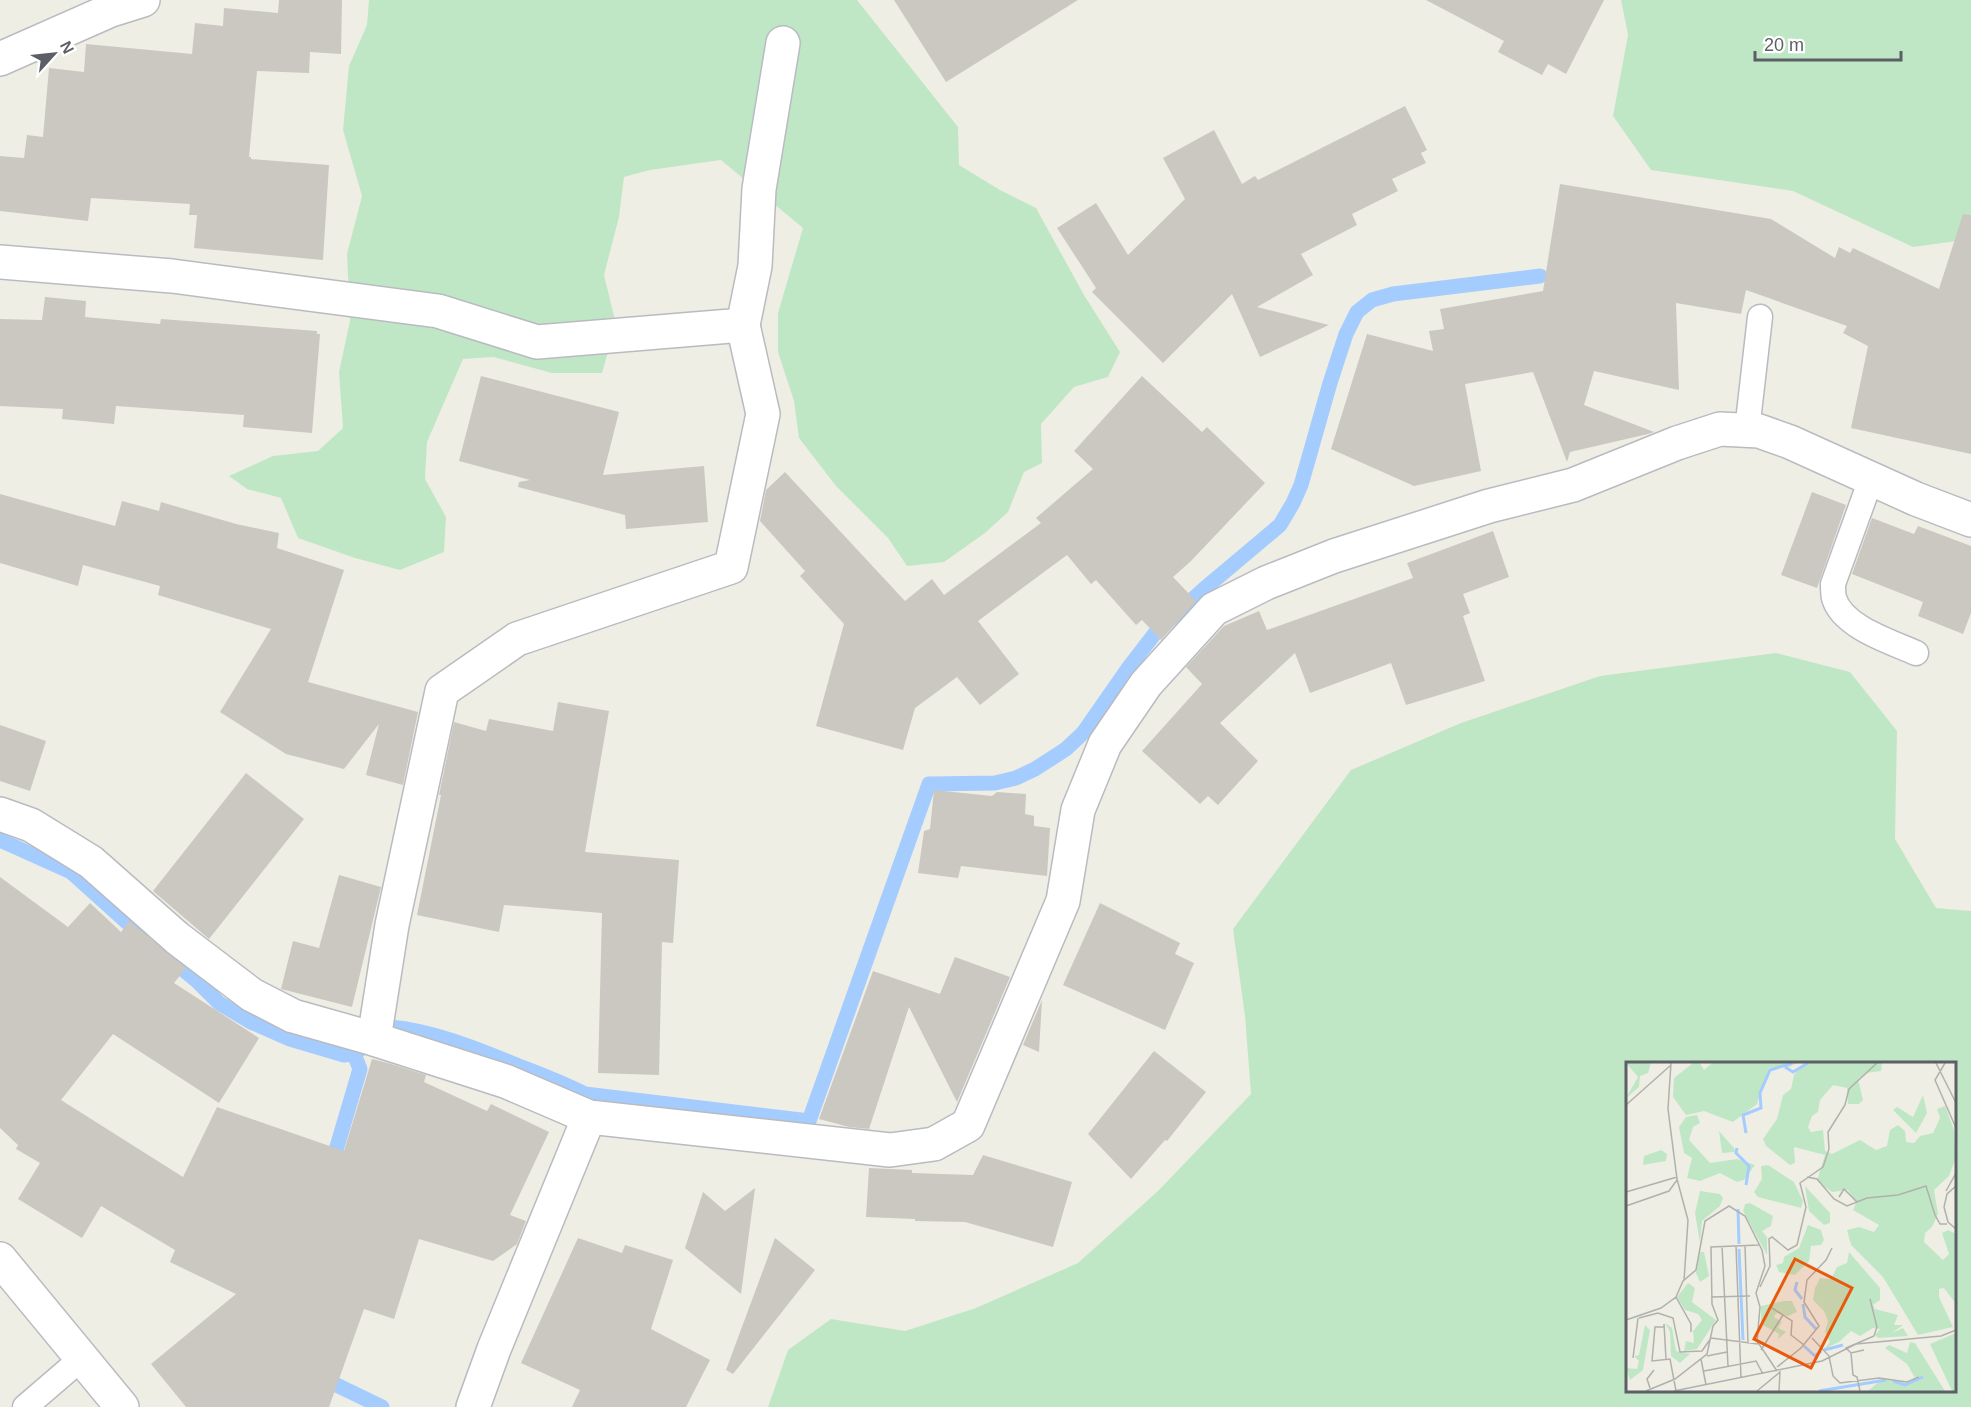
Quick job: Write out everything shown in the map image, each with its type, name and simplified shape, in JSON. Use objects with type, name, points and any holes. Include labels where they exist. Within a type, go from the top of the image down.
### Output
[{"type":"street","points":[[0,59],[111,10],[143,0]]},
{"type":"street","points":[[374,1039],[392,925],[442,691],[517,639],[730,567],[763,414],[743,325],[755,266],[759,189],[783,43]]},
{"type":"street","points":[[0,262],[172,276],[438,311],[537,342],[743,325]]},
{"type":"street","points":[[0,814],[31,825],[91,862],[177,938],[252,994],[293,1016],[505,1081],[589,1117],[890,1150],[934,1144],[969,1125],[1063,901],[1078,810],[1105,744],[1146,684],[1214,609],[1266,583],[1334,556],[1490,506],[1572,485],[1677,443],[1720,429],[1759,431],[1790,442],[1916,499],[1971,520]]},
{"type":"street","points":[[473,1407],[494,1349],[589,1117]]},
{"type":"street","points":[[0,1259],[122,1407]]},
{"type":"lane","points":[[1747,430],[1760,317]]},
{"type":"lane","points":[[1871,479],[1833,584],[1834,598],[1841,612],[1858,627],[1917,653]]},
{"type":"lane","points":[[25,1407],[82,1358]]},
{"type":"green space","points":[[369,0],[857,0],[958,127],[959,165],[1000,190],[1036,208],[1084,295],[1120,352],[1108,377],[1074,387],[1041,424],[1042,463],[1024,472],[1008,512],[985,533],[944,562],[907,566],[888,538],[836,486],[799,438],[794,401],[778,352],[778,313],[803,228],[721,160],[650,170],[624,177],[619,217],[604,275],[616,324],[602,373],[552,373],[493,357],[463,359],[427,442],[425,479],[446,517],[444,552],[400,570],[355,558],[298,538],[281,498],[247,489],[229,476],[273,456],[318,451],[343,428],[339,372],[350,321],[347,254],[362,196],[343,130],[349,66],[367,25]]},
{"type":"green space","points":[[1621,0],[1971,0],[1971,239],[1913,247],[1793,191],[1651,170],[1613,116],[1628,35]]},
{"type":"green space","points":[[1776,653],[1850,672],[1897,731],[1895,839],[1936,908],[1971,911],[1971,1407],[768,1407],[788,1350],[831,1319],[905,1331],[976,1308],[1078,1263],[1158,1191],[1251,1094],[1245,1016],[1233,929],[1351,770],[1461,723],[1600,676]]},
{"type":"building","points":[[279,0],[342,0],[341,54],[310,52],[309,73],[257,71],[249,157],[329,165],[323,260],[194,248],[197,215],[189,215],[190,204],[91,198],[88,221],[0,211],[0,156],[24,158],[27,135],[43,137],[49,68],[84,72],[86,44],[192,54],[195,23],[223,26],[224,8],[278,13]]},
{"type":"building","points":[[894,0],[1078,0],[946,82]]},
{"type":"building","points":[[1426,0],[1604,0],[1566,74],[1548,64],[1542,75],[1498,52],[1504,41]]},
{"type":"building","points":[[1405,106],[1427,150],[1421,153],[1426,163],[1392,179],[1398,191],[1352,214],[1357,225],[1301,254],[1313,275],[1257,307],[1329,325],[1260,357],[1232,294],[1163,363],[1092,292],[1096,288],[1057,228],[1096,203],[1128,255],[1185,199],[1163,158],[1214,130],[1242,184],[1255,176],[1258,180]]},
{"type":"building","points":[[1560,184],[1771,219],[1835,258],[1839,247],[1850,253],[1853,248],[1939,289],[1963,214],[1971,215],[1971,454],[1851,428],[1868,346],[1843,333],[1847,326],[1746,290],[1741,314],[1676,303],[1679,390],[1594,371],[1584,405],[1654,432],[1570,452],[1567,462],[1533,372],[1465,384],[1481,471],[1414,486],[1331,449],[1367,334],[1433,351],[1429,331],[1444,329],[1440,309],[1543,291]]},
{"type":"building","points":[[45,297],[86,301],[85,317],[160,324],[161,319],[317,331],[317,334],[320,334],[312,433],[243,427],[244,415],[116,406],[114,424],[62,419],[63,409],[0,406],[0,319],[42,320]]},
{"type":"building","points":[[481,376],[619,412],[603,475],[704,466],[708,522],[626,529],[625,515],[518,487],[519,482],[530,480],[459,461]]},
{"type":"building","points":[[1142,376],[1202,432],[1207,427],[1265,483],[1173,577],[1196,601],[1161,640],[1142,620],[1136,625],[1096,580],[1091,584],[1067,555],[978,621],[1019,674],[980,705],[957,677],[915,708],[903,750],[816,726],[844,624],[800,576],[805,571],[760,521],[766,490],[785,472],[905,601],[932,579],[944,595],[1041,523],[1036,518],[1093,469],[1074,451]]},
{"type":"building","points":[[1812,492],[1846,505],[1817,588],[1781,575]]},
{"type":"building","points":[[0,494],[115,526],[122,501],[159,511],[161,502],[236,524],[279,533],[277,548],[344,570],[308,682],[418,712],[403,785],[366,775],[379,724],[344,769],[286,754],[220,712],[271,629],[158,595],[160,586],[83,565],[78,586],[0,563]]},
{"type":"building","points":[[1872,518],[1914,534],[1918,526],[1971,546],[1971,613],[1963,634],[1918,616],[1923,602],[1852,574]]},
{"type":"building","points":[[1493,531],[1509,577],[1463,594],[1470,613],[1463,616],[1485,681],[1406,705],[1391,663],[1310,693],[1295,653],[1220,723],[1258,761],[1218,805],[1208,796],[1200,804],[1142,751],[1202,684],[1186,667],[1224,626],[1259,611],[1267,630],[1413,578],[1407,563]]},
{"type":"building","points":[[558,702],[609,711],[585,852],[679,860],[673,943],[662,942],[659,1075],[598,1073],[602,913],[504,905],[499,932],[417,915],[454,722],[486,731],[489,719],[553,731]]},
{"type":"building","points":[[0,725],[46,741],[30,791],[0,781]]},
{"type":"building","points":[[246,773],[304,819],[209,939],[153,891]]},
{"type":"building","points":[[934,790],[992,796],[997,792],[1026,794],[1025,814],[1034,816],[1034,826],[1050,828],[1047,876],[961,866],[958,878],[918,873],[924,831],[930,829]]},
{"type":"building","points":[[339,875],[381,887],[352,1007],[281,989],[293,941],[319,948]]},
{"type":"building","points":[[0,877],[68,927],[90,903],[121,932],[129,921],[186,968],[174,983],[259,1038],[219,1103],[113,1034],[61,1100],[183,1177],[217,1107],[344,1151],[372,1059],[426,1075],[424,1082],[487,1111],[491,1104],[549,1132],[510,1215],[526,1221],[517,1244],[493,1261],[419,1239],[394,1319],[364,1309],[329,1407],[186,1407],[151,1364],[236,1294],[170,1262],[175,1250],[101,1206],[82,1238],[18,1199],[40,1163],[16,1149],[18,1145],[0,1128]]},
{"type":"building","points":[[1100,903],[1180,943],[1175,954],[1194,963],[1165,1030],[1063,985]]},
{"type":"building","points":[[955,957],[1010,977],[957,1102],[909,1007],[869,1129],[849,1127],[819,1119],[873,971],[940,994]]},
{"type":"building","points":[[1042,1000],[1039,1052],[1023,1045]]},
{"type":"building","points":[[1154,1051],[1206,1092],[1167,1141],[1165,1140],[1131,1179],[1088,1134]]},
{"type":"building","points":[[983,1155],[1072,1182],[1053,1247],[965,1222],[866,1217],[869,1168],[912,1170],[912,1173],[973,1175]]},
{"type":"building","points":[[755,1188],[741,1294],[685,1248],[703,1192],[725,1211]]},
{"type":"building","points":[[578,1238],[622,1253],[625,1245],[673,1260],[651,1329],[710,1360],[686,1407],[572,1407],[580,1390],[521,1363]]},
{"type":"building","points":[[775,1238],[815,1270],[733,1374],[726,1370]]},
{"type":"waterway","points":[[169,958],[219,1003],[251,1022],[290,1039],[344,1055],[354,1054],[390,1027],[407,1029],[442,1037],[475,1049],[585,1094],[809,1121],[929,784],[995,783],[1016,778],[1066,749],[1083,733],[1156,632],[1280,525],[1301,485],[1330,383],[1346,334],[1357,312],[1372,300],[1393,294],[1540,276]]},
{"type":"waterway","points":[[0,840],[71,872],[141,935]]},
{"type":"waterway","points":[[331,1167],[360,1069],[354,1054]]},
{"type":"waterway","points":[[320,1377],[382,1407]]}]
